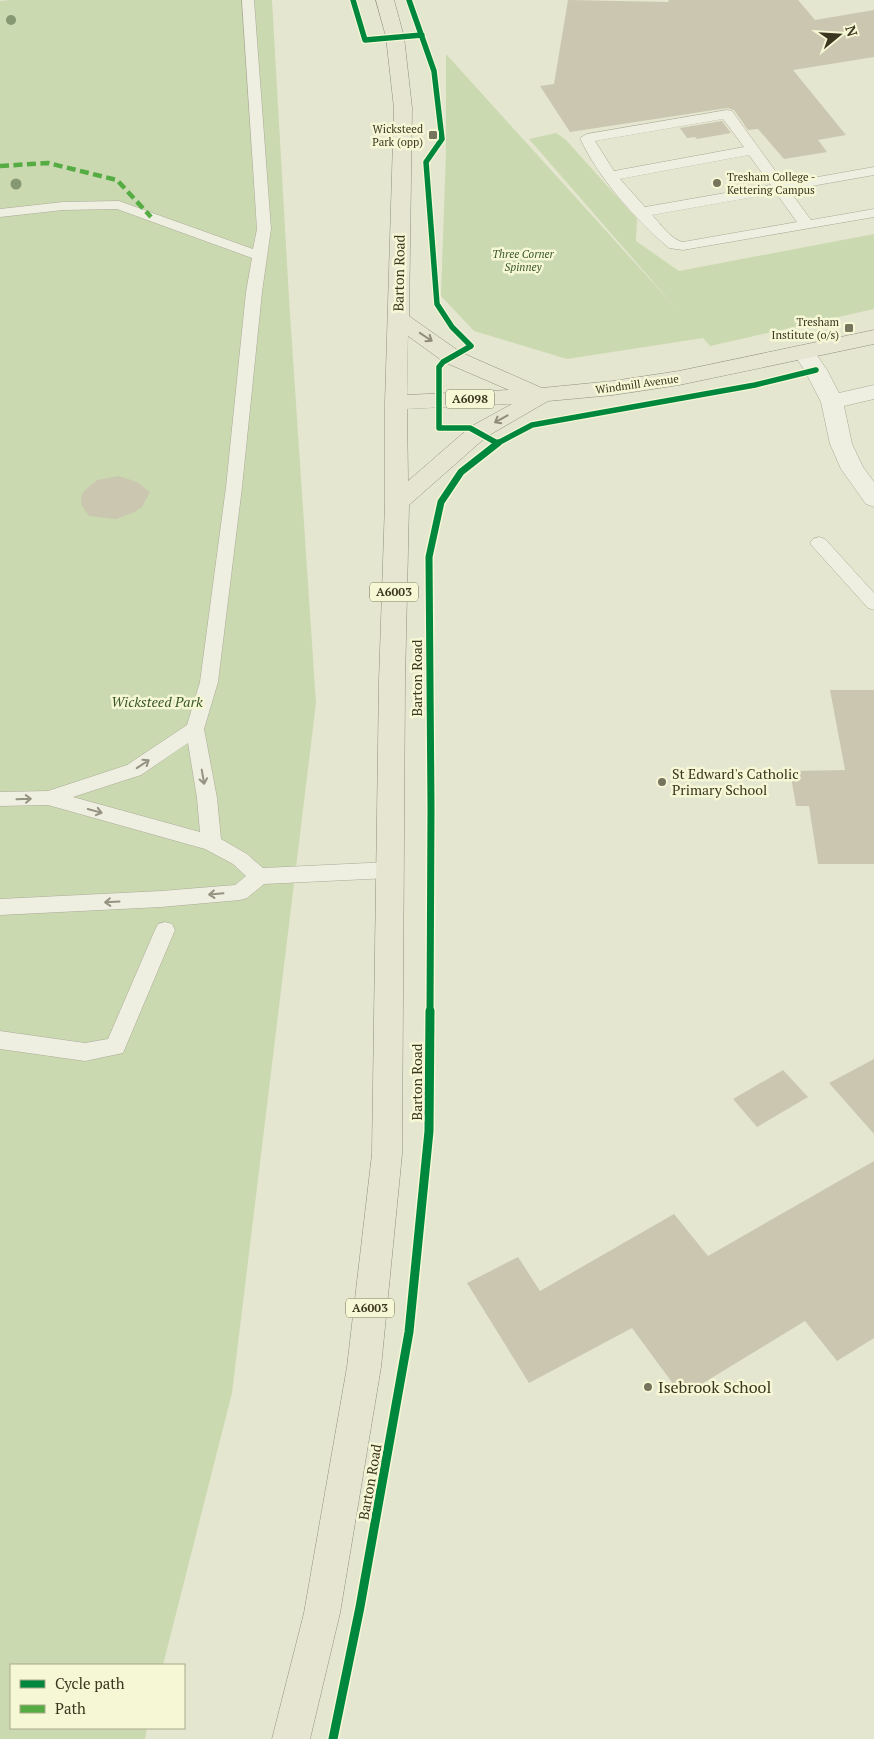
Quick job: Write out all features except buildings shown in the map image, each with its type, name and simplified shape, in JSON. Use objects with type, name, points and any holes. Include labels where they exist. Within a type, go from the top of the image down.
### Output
[{"type":"main road","name":"Barton Road","points":[[291,1739],[322,1613],[365,1358],[387,1154],[389,870],[397,503],[396,403],[403,108],[396,43],[385,0]]},
{"type":"main road","name":"A6098","points":[[399,319],[452,357],[504,381],[544,396]]},
{"type":"main road","name":"Windmill Avenue","points":[[396,403],[544,396],[680,378],[874,337]]},
{"type":"main road","name":"A6098","points":[[397,503],[478,432],[544,396]]},
{"type":"street","points":[[804,353],[816,370],[832,402],[841,444],[852,469],[874,499]]},
{"type":"street","points":[[832,402],[874,392]]},
{"type":"lane","points":[[211,842],[207,798],[195,729],[209,682],[234,487],[254,292],[264,229],[248,0]]},
{"type":"lane","points":[[807,225],[727,114],[587,138],[590,147],[611,176],[667,239],[674,244],[683,246],[807,225],[874,213]]},
{"type":"lane","points":[[611,176],[753,150]]},
{"type":"lane","points":[[643,212],[874,171]]},
{"type":"lane","points":[[0,213],[63,206],[119,205],[260,256]]},
{"type":"lane","points":[[818,543],[874,604]]},
{"type":"lane","points":[[0,800],[48,798],[134,770],[195,729]]},
{"type":"lane","points":[[48,798],[211,842],[240,859],[258,876]]},
{"type":"lane","points":[[0,907],[161,899],[240,892],[258,876],[389,870]]},
{"type":"lane","points":[[0,1040],[84,1052],[116,1047],[165,930]]},
{"type":"green space","name":"Wicksteed Park","points":[[272,0],[289,298],[316,703],[232,1393],[163,1664],[10,1664],[10,1729],[147,1729],[145,1739],[0,1739],[0,1]]},
{"type":"green space","name":"Three Corner Spinney","points":[[446,54],[675,307],[529,139],[556,133],[566,140],[637,219],[636,241],[679,271],[874,234],[874,309],[710,346],[703,338],[567,359],[474,331],[441,296],[446,151]]},
{"type":"marked path","points":[[0,166],[48,163],[117,180],[151,217]]},
{"type":"cycle path","points":[[353,0],[365,40],[422,35]]},
{"type":"cycle path","points":[[409,0],[434,71],[442,139],[426,162],[437,304],[452,327],[471,346],[443,362],[439,367],[439,428],[470,428],[497,443]]},
{"type":"cycle path","points":[[333,1739],[360,1607],[409,1332],[429,1131],[431,808],[429,557],[441,502],[461,472],[497,443],[532,425],[755,385],[816,370]]},
{"type":"place","name":"Wicksteed Park (opp)","points":[[433,135]]},
{"type":"place","name":"Tresham College - Kettering Campus","points":[[717,183]]},
{"type":"place","name":"Tresham Institute (o/s)","points":[[849,328]]},
{"type":"place","name":"St Edward's Catholic Primary School","points":[[662,782]]},
{"type":"place","name":"Isebrook School","points":[[648,1387]]}]
